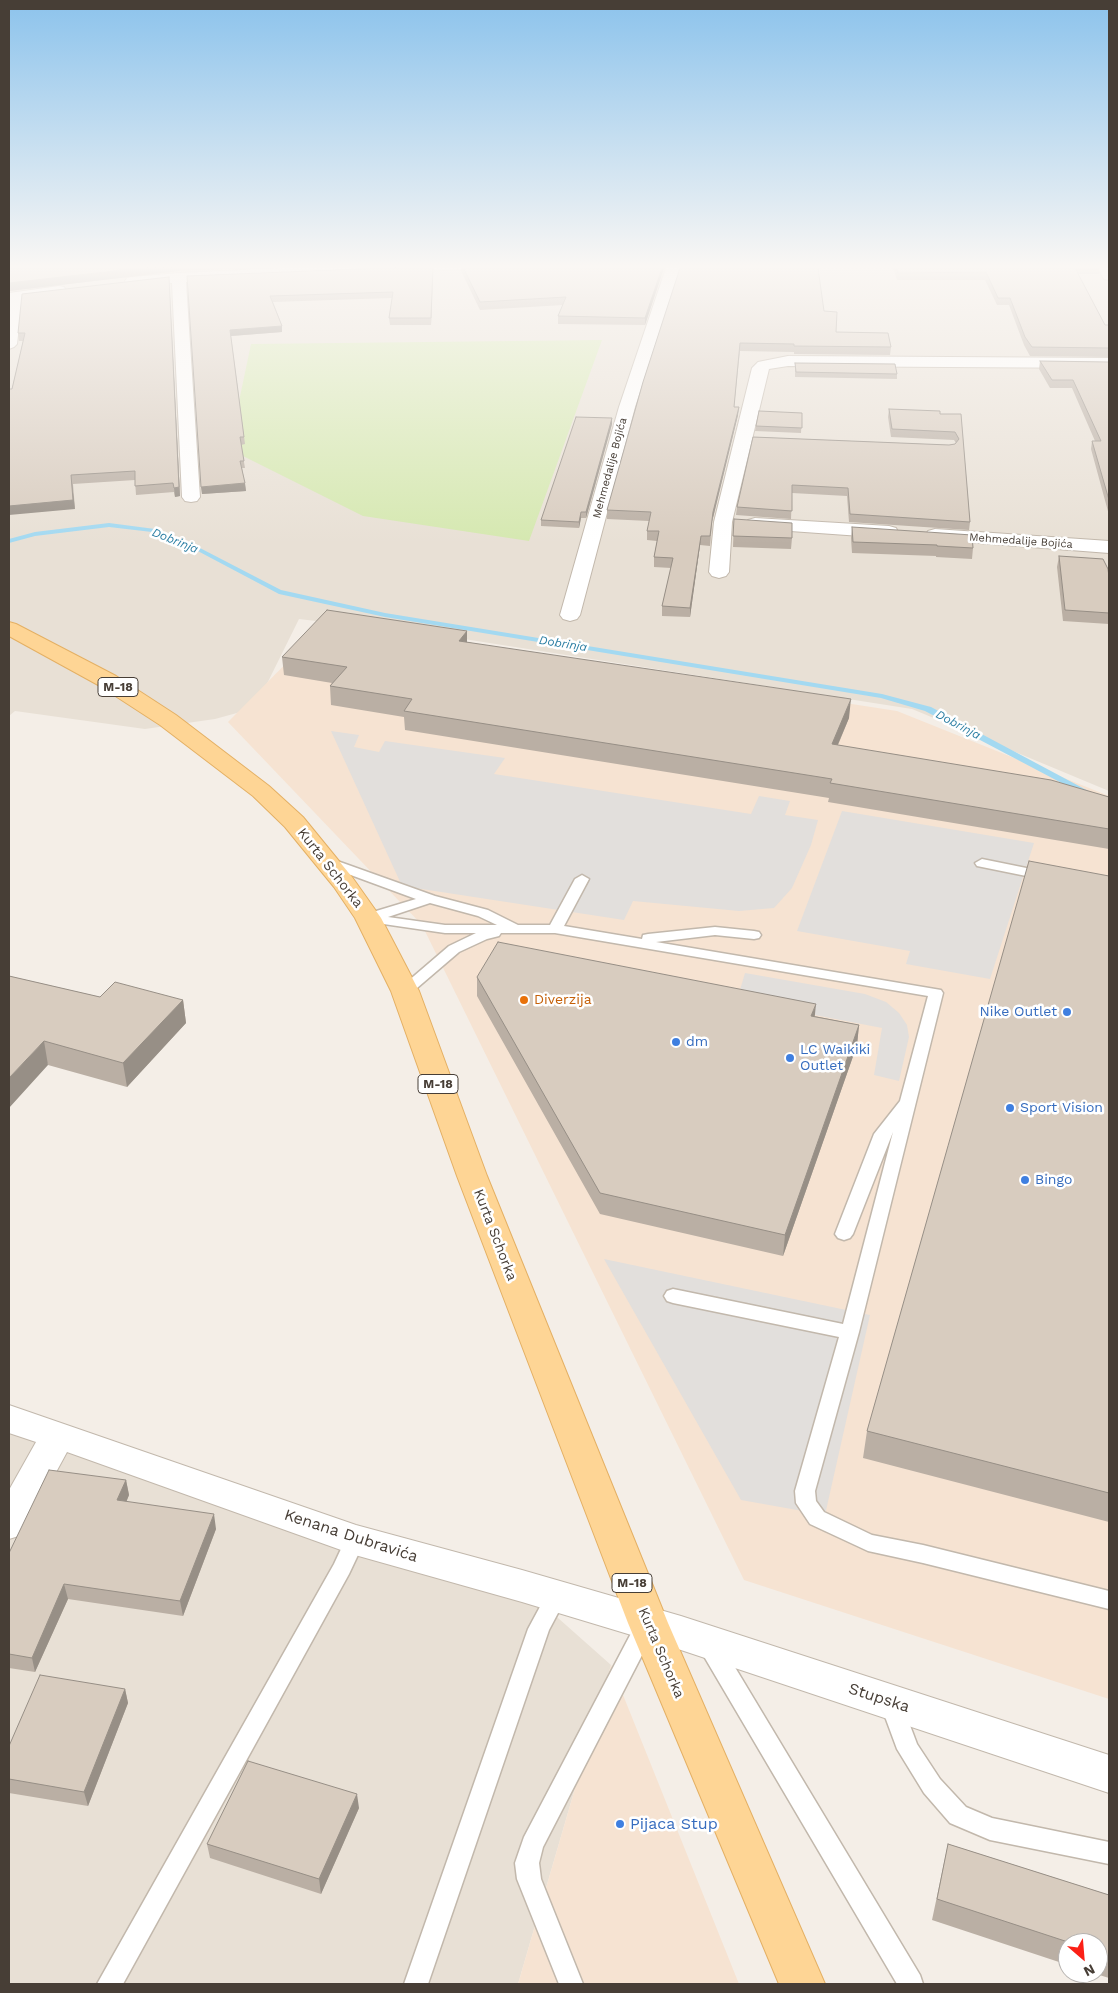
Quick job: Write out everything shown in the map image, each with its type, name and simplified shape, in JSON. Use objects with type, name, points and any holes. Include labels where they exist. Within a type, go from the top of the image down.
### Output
[{"type":"main road","name":"Kurta Schorka","points":[[9,628],[108,681],[168,720],[261,791],[294,822],[326,861],[368,918],[404,991],[472,1176],[648,1623],[802,1984]]},
{"type":"street","points":[[183,358],[191,497]]},
{"type":"street","name":"Mehmedalije Bojića","points":[[570,615],[627,407],[643,358]]},
{"type":"street","points":[[719,572],[724,522],[742,438],[760,368],[773,362],[1109,363]]},
{"type":"street","points":[[742,438],[762,439]]},
{"type":"street","name":"Mehmedalije Bojića","points":[[724,522],[1109,547]]},
{"type":"street","name":"Kenana Dubravića","points":[[9,1419],[355,1540],[648,1623]]},
{"type":"street","points":[[9,1524],[58,1435]]},
{"type":"street","name":"Stupska","points":[[648,1623],[1109,1774]]},
{"type":"lane","points":[[326,861],[430,899],[483,913],[515,928]]},
{"type":"lane","points":[[982,863],[1064,879]]},
{"type":"lane","points":[[556,929],[582,880]]},
{"type":"lane","points":[[368,918],[430,899]]},
{"type":"lane","points":[[368,918],[445,929],[556,929],[936,993],[850,1332],[804,1491],[806,1503],[816,1518],[868,1543],[923,1554],[1109,1600]]},
{"type":"lane","points":[[404,991],[454,949],[482,936],[515,928]]},
{"type":"lane","points":[[617,939],[664,938],[715,931],[754,935]]},
{"type":"lane","points":[[844,1234],[882,1134],[910,1101]]},
{"type":"lane","points":[[673,1296],[850,1332]]},
{"type":"lane","points":[[109,1984],[337,1577],[355,1540]]},
{"type":"lane","points":[[416,1984],[539,1628],[556,1596]]},
{"type":"lane","points":[[571,1984],[529,1879],[527,1864],[532,1845],[648,1623]]},
{"type":"lane","points":[[707,1642],[911,1984]]},
{"type":"lane","points":[[890,1702],[908,1749],[932,1786],[958,1816],[990,1829],[1109,1854]]},
{"type":"shaded area","points":[[9,358],[1109,358],[1109,791],[912,709],[451,637],[299,619],[255,708],[215,719],[145,729],[15,711],[9,716]]},
{"type":"shaded area","points":[[326,623],[897,711],[1109,796],[1109,1699],[744,1580],[422,925],[228,722]]},
{"type":"shaded area","points":[[331,731],[359,735],[354,747],[379,752],[385,741],[505,758],[494,774],[751,814],[759,796],[790,801],[785,815],[818,820],[811,845],[792,888],[774,908],[739,911],[633,901],[624,920],[402,886]]},
{"type":"shaded area","points":[[842,811],[1034,843],[990,979],[906,964],[910,951],[797,931]]},
{"type":"shaded area","points":[[745,973],[865,994],[886,1002],[899,1013],[907,1025],[909,1037],[899,1081],[874,1075],[882,1028],[737,1000]]},
{"type":"shaded area","points":[[604,1259],[870,1315],[825,1515],[741,1500]]},
{"type":"shaded area","points":[[9,1420],[522,1586],[611,1665],[518,1984],[9,1984]]},
{"type":"shaded area","name":"Pijaca Stup","points":[[611,1665],[739,1984],[518,1984]]},
{"type":"green space","points":[[248,358],[595,358],[529,541],[363,516],[229,449]]},
{"type":"building","points":[[19,358],[173,358],[179,487],[174,488],[173,483],[135,486],[135,471],[71,475],[73,500],[9,506],[9,389],[12,389]]},
{"type":"building","points":[[192,358],[234,358],[244,437],[240,437],[244,461],[240,461],[245,483],[201,487]]},
{"type":"building","points":[[651,358],[739,358],[734,407],[739,407],[713,512],[710,536],[701,536],[690,608],[662,606],[673,558],[654,557],[659,531],[647,531],[651,512],[607,510]]},
{"type":"building","points":[[1040,361],[1109,362],[1109,500],[1092,441],[1101,441],[1073,380],[1052,380]]},
{"type":"building","points":[[795,363],[895,364],[897,374],[796,372]]},
{"type":"building","points":[[889,409],[940,411],[940,414],[961,414],[970,522],[850,514],[848,488],[792,485],[792,511],[737,507],[753,437],[949,445],[955,444],[959,439],[955,432],[892,429]]},
{"type":"building","points":[[759,411],[802,413],[802,428],[756,426]]},
{"type":"building","points":[[576,417],[612,418],[586,512],[581,512],[579,522],[541,520]]},
{"type":"building","points":[[734,519],[792,523],[792,538],[733,536]]},
{"type":"building","points":[[852,527],[972,535],[973,548],[853,542]]},
{"type":"building","points":[[1059,556],[1103,559],[1108,569],[1109,577],[1109,613],[1065,610]]},
{"type":"building","points":[[327,610],[467,631],[459,641],[851,699],[832,744],[1051,780],[1109,797],[1109,829],[830,783],[832,779],[404,711],[412,699],[330,686],[347,667],[282,657]]},
{"type":"building","name":"Bingo","points":[[1029,861],[1109,876],[1109,1493],[867,1431]]},
{"type":"building","points":[[498,942],[816,1004],[811,1016],[859,1025],[785,1235],[600,1193],[477,977]]},
{"type":"building","points":[[9,976],[100,997],[115,982],[183,1000],[123,1063],[44,1041],[9,1078]]},
{"type":"building","points":[[49,1470],[126,1480],[117,1500],[214,1514],[180,1601],[64,1584],[32,1658],[9,1654],[9,1553]]},
{"type":"building","points":[[40,1675],[125,1689],[84,1792],[9,1779],[9,1746]]},
{"type":"building","points":[[248,1761],[357,1794],[319,1879],[207,1844]]},
{"type":"building","points":[[948,1844],[1109,1895],[1109,1956],[1108,1933],[1058,1933],[1058,1939],[937,1899]]},
{"type":"waterway","name":"Dobrinja","points":[[9,541],[35,534],[109,525],[153,530],[196,548],[279,592],[385,615],[882,696],[928,709],[1109,805]]},
{"type":"place","name":"Diverzija","points":[[524,1000]]},
{"type":"place","name":"Nike Outlet","points":[[1067,1012]]},
{"type":"place","name":"dm","points":[[676,1042]]},
{"type":"place","name":"LC Waikiki Outlet","points":[[790,1058]]},
{"type":"place","name":"Sport Vision","points":[[1010,1108]]},
{"type":"place","name":"Bingo","points":[[1025,1180]]},
{"type":"place","name":"Pijaca Stup","points":[[620,1824]]}]
